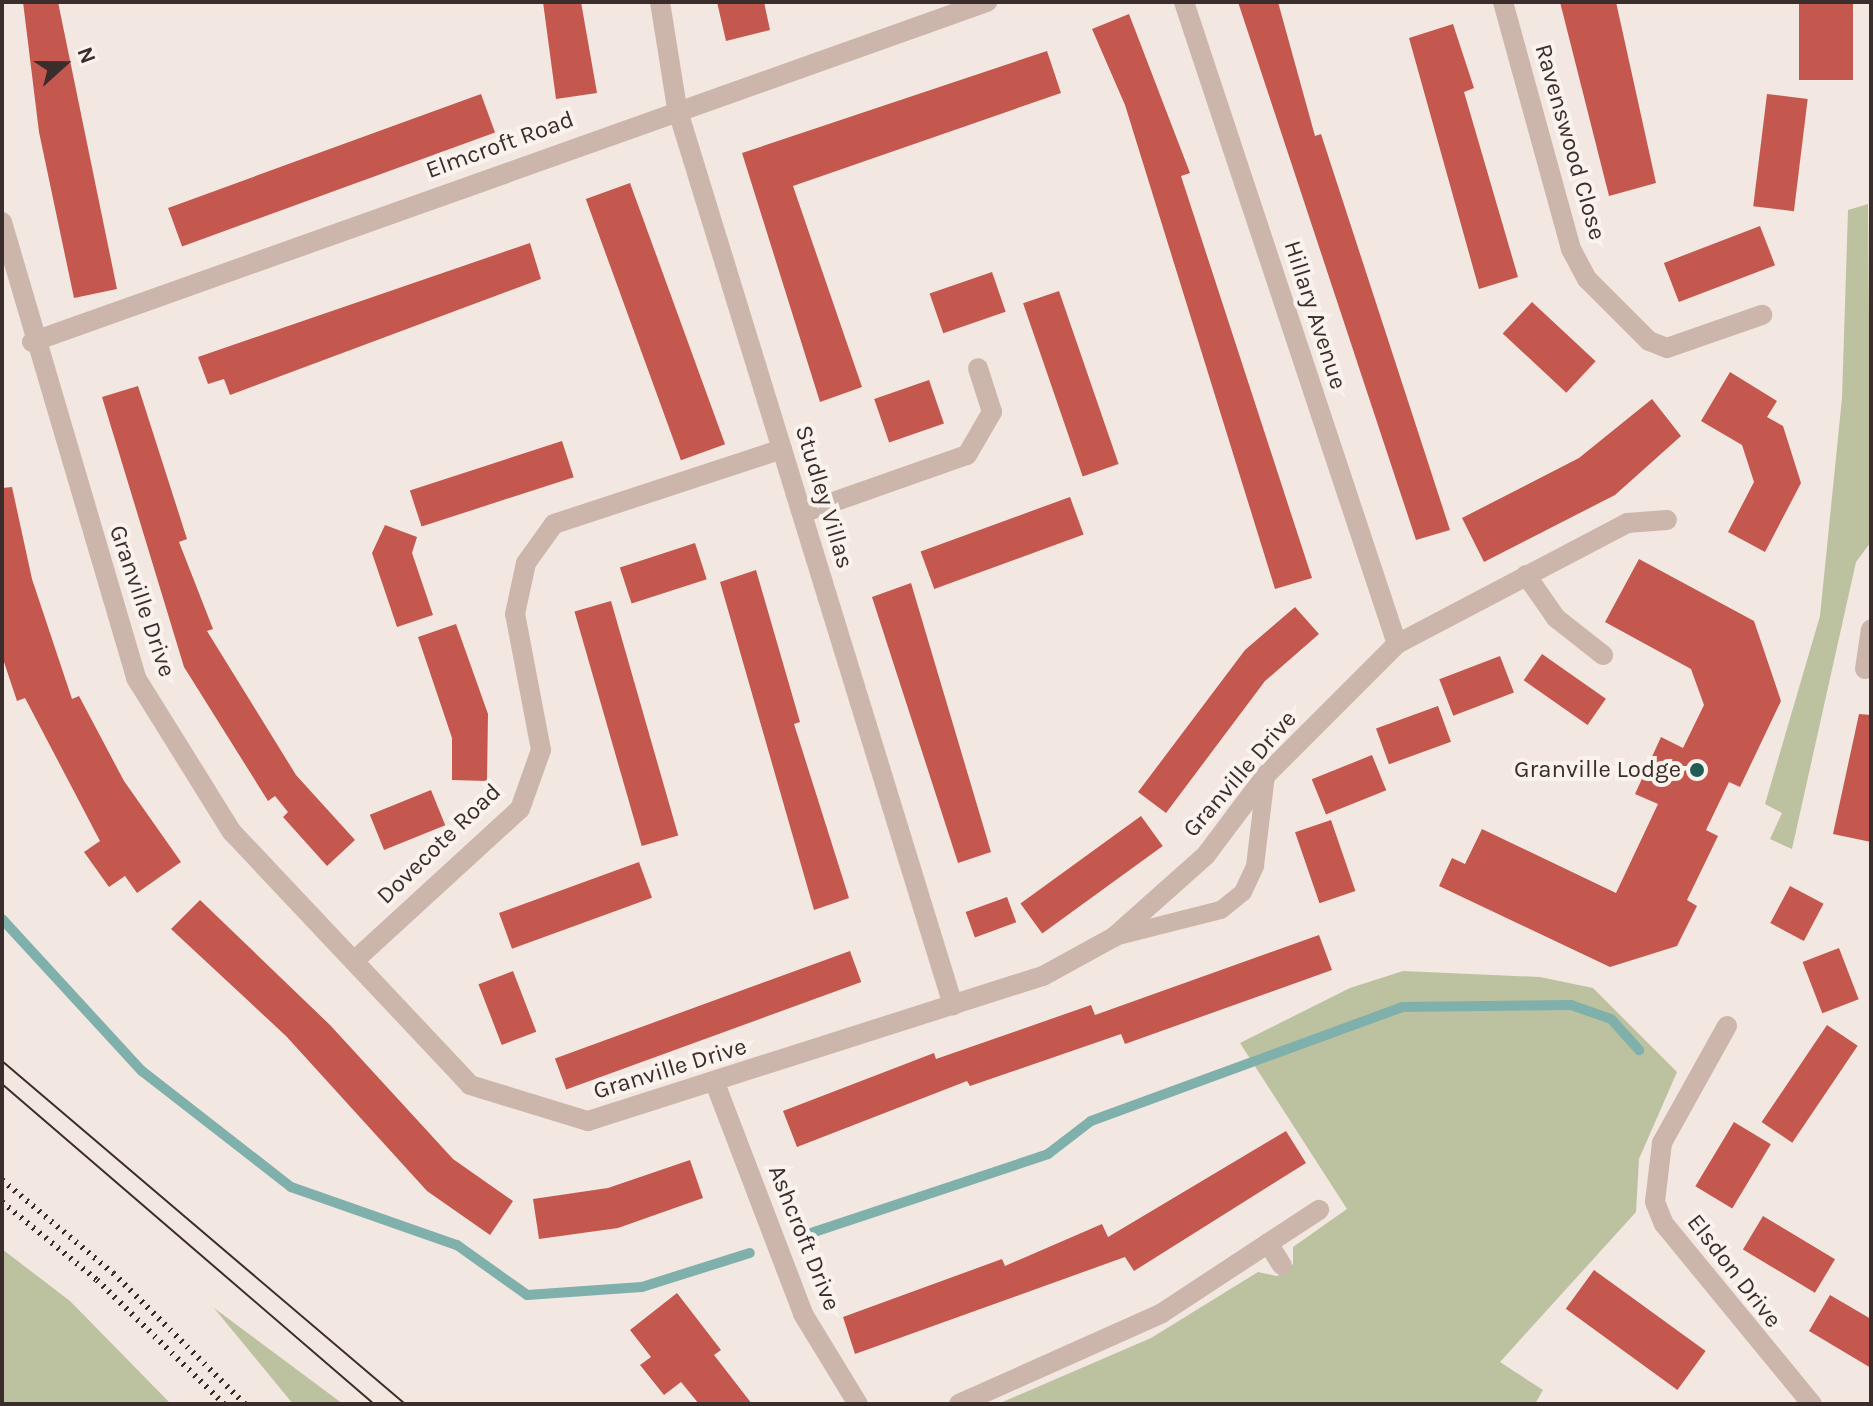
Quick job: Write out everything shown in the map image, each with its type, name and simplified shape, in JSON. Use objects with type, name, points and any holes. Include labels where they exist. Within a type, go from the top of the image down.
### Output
[{"type":"street","name":"Studley Villas","points":[[660,2],[677,108],[953,1005]]},
{"type":"street","name":"Elmcroft Road","points":[[32,342],[677,108],[987,2]]},
{"type":"street","name":"Hillary Avenue","points":[[1184,2],[1397,644]]},
{"type":"street","name":"Ravenswood Close","points":[[1503,2],[1571,249],[1587,279],[1649,341],[1667,348],[1762,315]]},
{"type":"street","name":"Granville Drive","points":[[2,222],[32,342],[136,678],[232,832],[470,1085],[588,1121],[1043,976],[1114,937],[1206,855],[1266,775],[1397,644],[1627,523],[1667,520]]},
{"type":"street","name":"Studley Villas","points":[[802,513],[967,455],[992,412],[978,368]]},
{"type":"street","name":"Dovecote Road","points":[[354,961],[520,809],[541,750],[515,614],[526,563],[554,524],[782,449]]},
{"type":"street","points":[[1526,575],[1556,618],[1603,655]]},
{"type":"street","points":[[1865,669],[1871,629]]},
{"type":"street","name":"Elsdon Drive","points":[[1727,1026],[1662,1143],[1655,1202],[1664,1224],[1812,1404]]},
{"type":"street","name":"Ashcroft Drive","points":[[715,1083],[803,1314],[858,1404]]},
{"type":"street","points":[[959,1404],[1162,1313],[1319,1210]]},
{"type":"street","points":[[1268,1243],[1282,1265]]},
{"type":"lane","points":[[1114,937],[1221,910],[1243,892],[1255,866],[1266,775]]},
{"type":"green space","points":[[1868,204],[1871,542],[1856,562],[1792,849],[1770,839],[1782,813],[1765,804],[1820,616],[1842,398],[1848,210]]},
{"type":"green space","points":[[1403,971],[1540,977],[1593,988],[1677,1072],[1639,1159],[1636,1212],[1500,1362],[1543,1390],[1535,1404],[998,1404],[1151,1338],[1258,1272],[1277,1276],[1293,1264],[1293,1247],[1347,1209],[1240,1043],[1350,988]]},
{"type":"green space","points":[[2,1249],[70,1301],[171,1404],[2,1404]]},
{"type":"green space","points":[[214,1308],[343,1404],[293,1404]]},
{"type":"building","points":[[23,2],[58,2],[117,289],[74,298],[39,132]]},
{"type":"building","points":[[543,2],[581,2],[597,93],[556,99]]},
{"type":"building","points":[[717,2],[764,2],[770,30],[726,41]]},
{"type":"building","points":[[1238,2],[1278,2],[1315,136],[1321,134],[1450,530],[1416,540]]},
{"type":"building","points":[[1560,2],[1616,2],[1656,183],[1609,196]]},
{"type":"building","points":[[1799,2],[1853,2],[1853,80],[1799,80]]},
{"type":"building","points":[[1129,14],[1190,173],[1181,176],[1312,578],[1275,589],[1125,105],[1092,29]]},
{"type":"building","points":[[1453,24],[1474,88],[1464,92],[1518,277],[1479,289],[1409,38]]},
{"type":"building","points":[[1047,51],[1061,93],[793,186],[862,387],[820,402],[742,153]]},
{"type":"building","points":[[481,94],[495,133],[182,246],[168,208]]},
{"type":"building","points":[[1767,94],[1808,99],[1794,211],[1753,206]]},
{"type":"building","points":[[630,183],[725,444],[681,460],[586,199]]},
{"type":"building","points":[[1760,226],[1775,265],[1679,302],[1664,263]]},
{"type":"building","points":[[530,243],[541,279],[230,395],[224,379],[208,384],[198,357]]},
{"type":"building","points":[[992,272],[1006,312],[943,333],[930,293]]},
{"type":"building","points":[[1059,291],[1119,464],[1083,476],[1023,303]]},
{"type":"building","points":[[1532,302],[1596,361],[1566,393],[1503,333]]},
{"type":"building","points":[[1730,372],[1777,401],[1767,417],[1783,426],[1801,483],[1765,552],[1728,532],[1754,482],[1742,445],[1701,421]]},
{"type":"building","points":[[929,380],[944,423],[889,442],[874,399]]},
{"type":"building","points":[[138,386],[187,539],[179,542],[213,629],[207,631],[296,775],[355,840],[327,866],[283,817],[288,812],[275,796],[268,801],[184,667],[102,397]]},
{"type":"building","points":[[1652,399],[1681,436],[1615,495],[1484,562],[1462,518],[1579,458]]},
{"type":"building","points":[[562,441],[574,477],[422,527],[410,490]]},
{"type":"building","points":[[12,487],[32,579],[72,699],[79,696],[124,781],[181,862],[137,893],[125,876],[109,887],[84,852],[100,841],[25,698],[17,701],[2,656],[2,488]]},
{"type":"building","points":[[1070,497],[1084,535],[934,589],[921,551]]},
{"type":"building","points":[[385,525],[417,537],[412,553],[433,615],[397,627],[372,553]]},
{"type":"building","points":[[695,543],[707,579],[632,604],[620,567]]},
{"type":"building","name":"Granville Lodge","points":[[1639,559],[1754,621],[1781,701],[1740,787],[1729,782],[1706,830],[1718,836],[1687,900],[1697,906],[1677,946],[1610,967],[1439,886],[1452,858],[1465,864],[1482,829],[1616,893],[1658,804],[1635,794],[1661,737],[1683,748],[1704,705],[1691,669],[1605,622]]},
{"type":"building","points":[[756,570],[800,722],[794,724],[849,898],[814,910],[720,582]]},
{"type":"building","points":[[911,583],[991,852],[958,863],[872,597]]},
{"type":"building","points":[[611,601],[678,836],[642,846],[574,611]]},
{"type":"building","points":[[1295,607],[1319,634],[1265,681],[1166,813],[1138,792],[1245,650]]},
{"type":"building","points":[[456,624],[488,714],[487,781],[452,780],[452,738],[418,637]]},
{"type":"building","points":[[1542,654],[1606,699],[1588,725],[1524,680]]},
{"type":"building","points":[[1500,656],[1514,692],[1453,716],[1439,679]]},
{"type":"building","points":[[1438,706],[1451,742],[1389,764],[1376,729]]},
{"type":"building","points":[[1859,714],[1871,715],[1871,842],[1833,834]]},
{"type":"building","points":[[1372,755],[1386,790],[1326,815],[1312,779]]},
{"type":"building","points":[[431,790],[445,825],[384,850],[370,815]]},
{"type":"building","points":[[1141,816],[1163,846],[1042,934],[1020,904]]},
{"type":"building","points":[[1331,820],[1355,891],[1319,903],[1295,832]]},
{"type":"building","points":[[639,862],[652,898],[512,949],[499,913]]},
{"type":"building","points":[[1790,886],[1824,904],[1804,941],[1770,923]]},
{"type":"building","points":[[1007,897],[1016,922],[975,937],[966,912]]},
{"type":"building","points":[[200,900],[330,1025],[453,1159],[513,1201],[490,1235],[427,1191],[286,1036],[171,929]]},
{"type":"building","points":[[1319,935],[1332,970],[1125,1044],[1121,1034],[970,1086],[967,1081],[797,1147],[783,1111],[934,1053],[936,1059],[1091,1005],[1095,1015]]},
{"type":"building","points":[[1839,948],[1859,999],[1822,1013],[1803,962]]},
{"type":"building","points":[[850,951],[861,982],[566,1089],[555,1058]]},
{"type":"building","points":[[513,971],[536,1032],[502,1045],[478,984]]},
{"type":"building","points":[[1827,1025],[1858,1046],[1792,1143],[1762,1122]]},
{"type":"building","points":[[1734,1122],[1771,1144],[1732,1208],[1695,1186]]},
{"type":"building","points":[[1286,1131],[1306,1163],[1134,1271],[1125,1257],[855,1354],[843,1317],[1002,1259],[1005,1266],[1102,1224],[1108,1237]]},
{"type":"building","points":[[690,1160],[703,1198],[618,1228],[539,1239],[533,1199],[608,1188]]},
{"type":"building","points":[[1763,1216],[1835,1259],[1815,1293],[1743,1249]]},
{"type":"building","points":[[1594,1270],[1706,1351],[1677,1390],[1566,1309]]},
{"type":"building","points":[[677,1293],[721,1350],[714,1355],[752,1404],[699,1404],[681,1382],[664,1395],[640,1365],[651,1357],[630,1330]]},
{"type":"building","points":[[1830,1295],[1871,1319],[1871,1368],[1809,1331]]},
{"type":"waterway","points":[[2,919],[142,1071],[291,1187],[457,1245],[527,1295],[642,1287],[750,1253]]},
{"type":"waterway","points":[[799,1237],[1048,1154],[1091,1121],[1402,1007],[1571,1005],[1611,1019],[1639,1050]]},
{"type":"tram line","points":[[2,1061],[405,1404]]},
{"type":"tram line","points":[[2,1084],[374,1404]]},
{"type":"railway","points":[[2,1180],[113,1273],[245,1404]]},
{"type":"railway","points":[[2,1202],[97,1280],[224,1404]]},
{"type":"place","name":"Granville Lodge","points":[[1697,770]]}]
